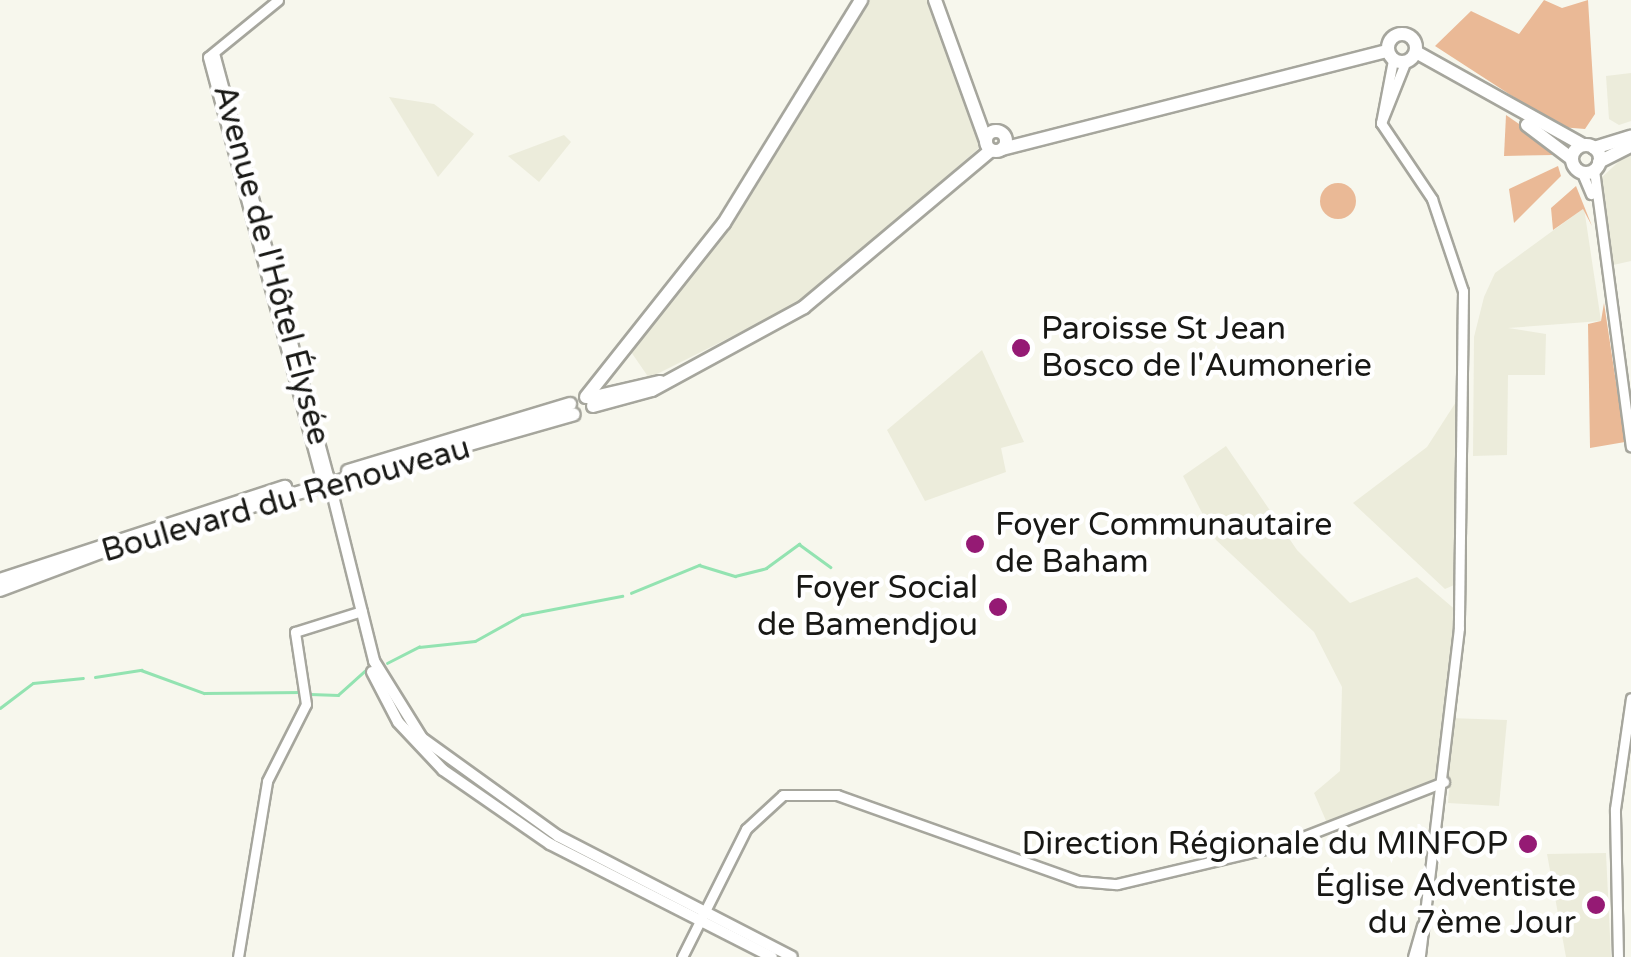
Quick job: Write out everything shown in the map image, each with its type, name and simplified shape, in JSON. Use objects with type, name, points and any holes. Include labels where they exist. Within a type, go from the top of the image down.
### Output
[{"type":"highway","points":[[590,400],[724,223],[861,0]]},
{"type":"highway","points":[[935,0],[977,108],[997,142],[1029,140],[1183,100],[1400,55],[1589,146]]},
{"type":"highway","points":[[1400,55],[1592,168]]},
{"type":"highway","points":[[1572,159],[1589,146],[1631,136]]},
{"type":"highway","name":"Boulevard du Renouveau","points":[[0,580],[240,503],[391,466],[513,429],[590,400],[660,382],[804,307],[997,142]]},
{"type":"highway","points":[[1589,146],[1592,168]]},
{"type":"highway","points":[[1592,168],[1631,146]]},
{"type":"highway","name":"Boulevard du Renouveau","points":[[0,590],[240,503]]},
{"type":"main road","points":[[325,481],[381,677],[422,738],[530,820],[772,957]]},
{"type":"main road","points":[[700,913],[792,957]]},
{"type":"street","name":"Avenue de l'Hôtel Élysée","points":[[278,0],[211,55],[325,481]]},
{"type":"street","points":[[1400,55],[1381,123],[1432,199],[1461,283],[1464,518],[1444,782],[1416,957]]},
{"type":"street","points":[[1592,168],[1592,196],[1631,447]]},
{"type":"street","points":[[238,957],[267,781],[307,694],[296,632],[360,612]]},
{"type":"street","points":[[1618,957],[1615,810],[1631,698]]},
{"type":"street","points":[[682,957],[700,913],[746,829],[783,795],[838,794],[1062,875],[1117,884],[1282,844],[1444,782]]},
{"type":"shaded area","points":[[867,0],[931,0],[980,147],[809,298],[649,378],[629,349],[697,267]]},
{"type":"shaded area","points":[[1544,0],[1562,8],[1588,0],[1595,114],[1585,129],[1560,127],[1435,46],[1471,11],[1519,34]]},
{"type":"shaded area","points":[[1631,73],[1631,121],[1619,125],[1609,119],[1606,76]]},
{"type":"shaded area","points":[[389,97],[434,104],[474,134],[438,177]]},
{"type":"shaded area","points":[[1506,115],[1545,142],[1554,155],[1504,156]]},
{"type":"shaded area","points":[[564,135],[571,142],[539,182],[508,156]]},
{"type":"shaded area","points":[[1631,150],[1631,261],[1613,265],[1599,180]]},
{"type":"shaded area","points":[[1558,166],[1561,176],[1514,223],[1509,189]]},
{"type":"shaded area","points":[[1338,183],[1351,188],[1356,201],[1351,214],[1338,219],[1325,214],[1320,201],[1325,188]]},
{"type":"shaded area","points":[[1576,186],[1592,226],[1583,209],[1553,230],[1551,208]]},
{"type":"shaded area","points":[[1584,208],[1601,321],[1508,328],[1546,334],[1545,375],[1508,375],[1507,455],[1473,456],[1474,337],[1484,297],[1495,273]]},
{"type":"shaded area","points":[[1604,303],[1625,442],[1590,448],[1588,324],[1601,321]]},
{"type":"shaded area","points":[[982,350],[1024,442],[1001,448],[1006,472],[925,501],[887,430]]},
{"type":"shaded area","points":[[1456,402],[1469,405],[1461,582],[1445,589],[1353,503],[1427,447]]},
{"type":"shaded area","points":[[1226,446],[1297,550],[1350,603],[1417,577],[1458,612],[1449,718],[1507,720],[1499,806],[1448,803],[1450,778],[1327,823],[1314,793],[1340,771],[1342,687],[1314,632],[1216,540],[1183,476]]},
{"type":"shaded area","points":[[1606,853],[1611,957],[1566,957],[1547,854]]},
{"type":"waterway","points":[[631,593],[699,565],[735,576],[766,568],[799,544],[831,567]]},
{"type":"waterway","points":[[387,663],[419,647],[475,641],[522,615],[622,596]]},
{"type":"waterway","points":[[95,677],[141,670],[204,693],[302,692]]},
{"type":"waterway","points":[[310,694],[338,695],[366,670]]},
{"type":"waterway","points":[[0,708],[33,683],[83,678]]},
{"type":"place","name":"Paroisse St Jean Bosco de l'Aumonerie","points":[[1021,348]]},
{"type":"place","name":"Foyer Communautaire de Baham","points":[[975,544]]},
{"type":"place","name":"Foyer Social de Bamendjou","points":[[998,607]]},
{"type":"place","name":"Direction Régionale du MINFOP","points":[[1528,844]]},
{"type":"place","name":"Église Adventiste du 7ème Jour","points":[[1596,905]]}]
